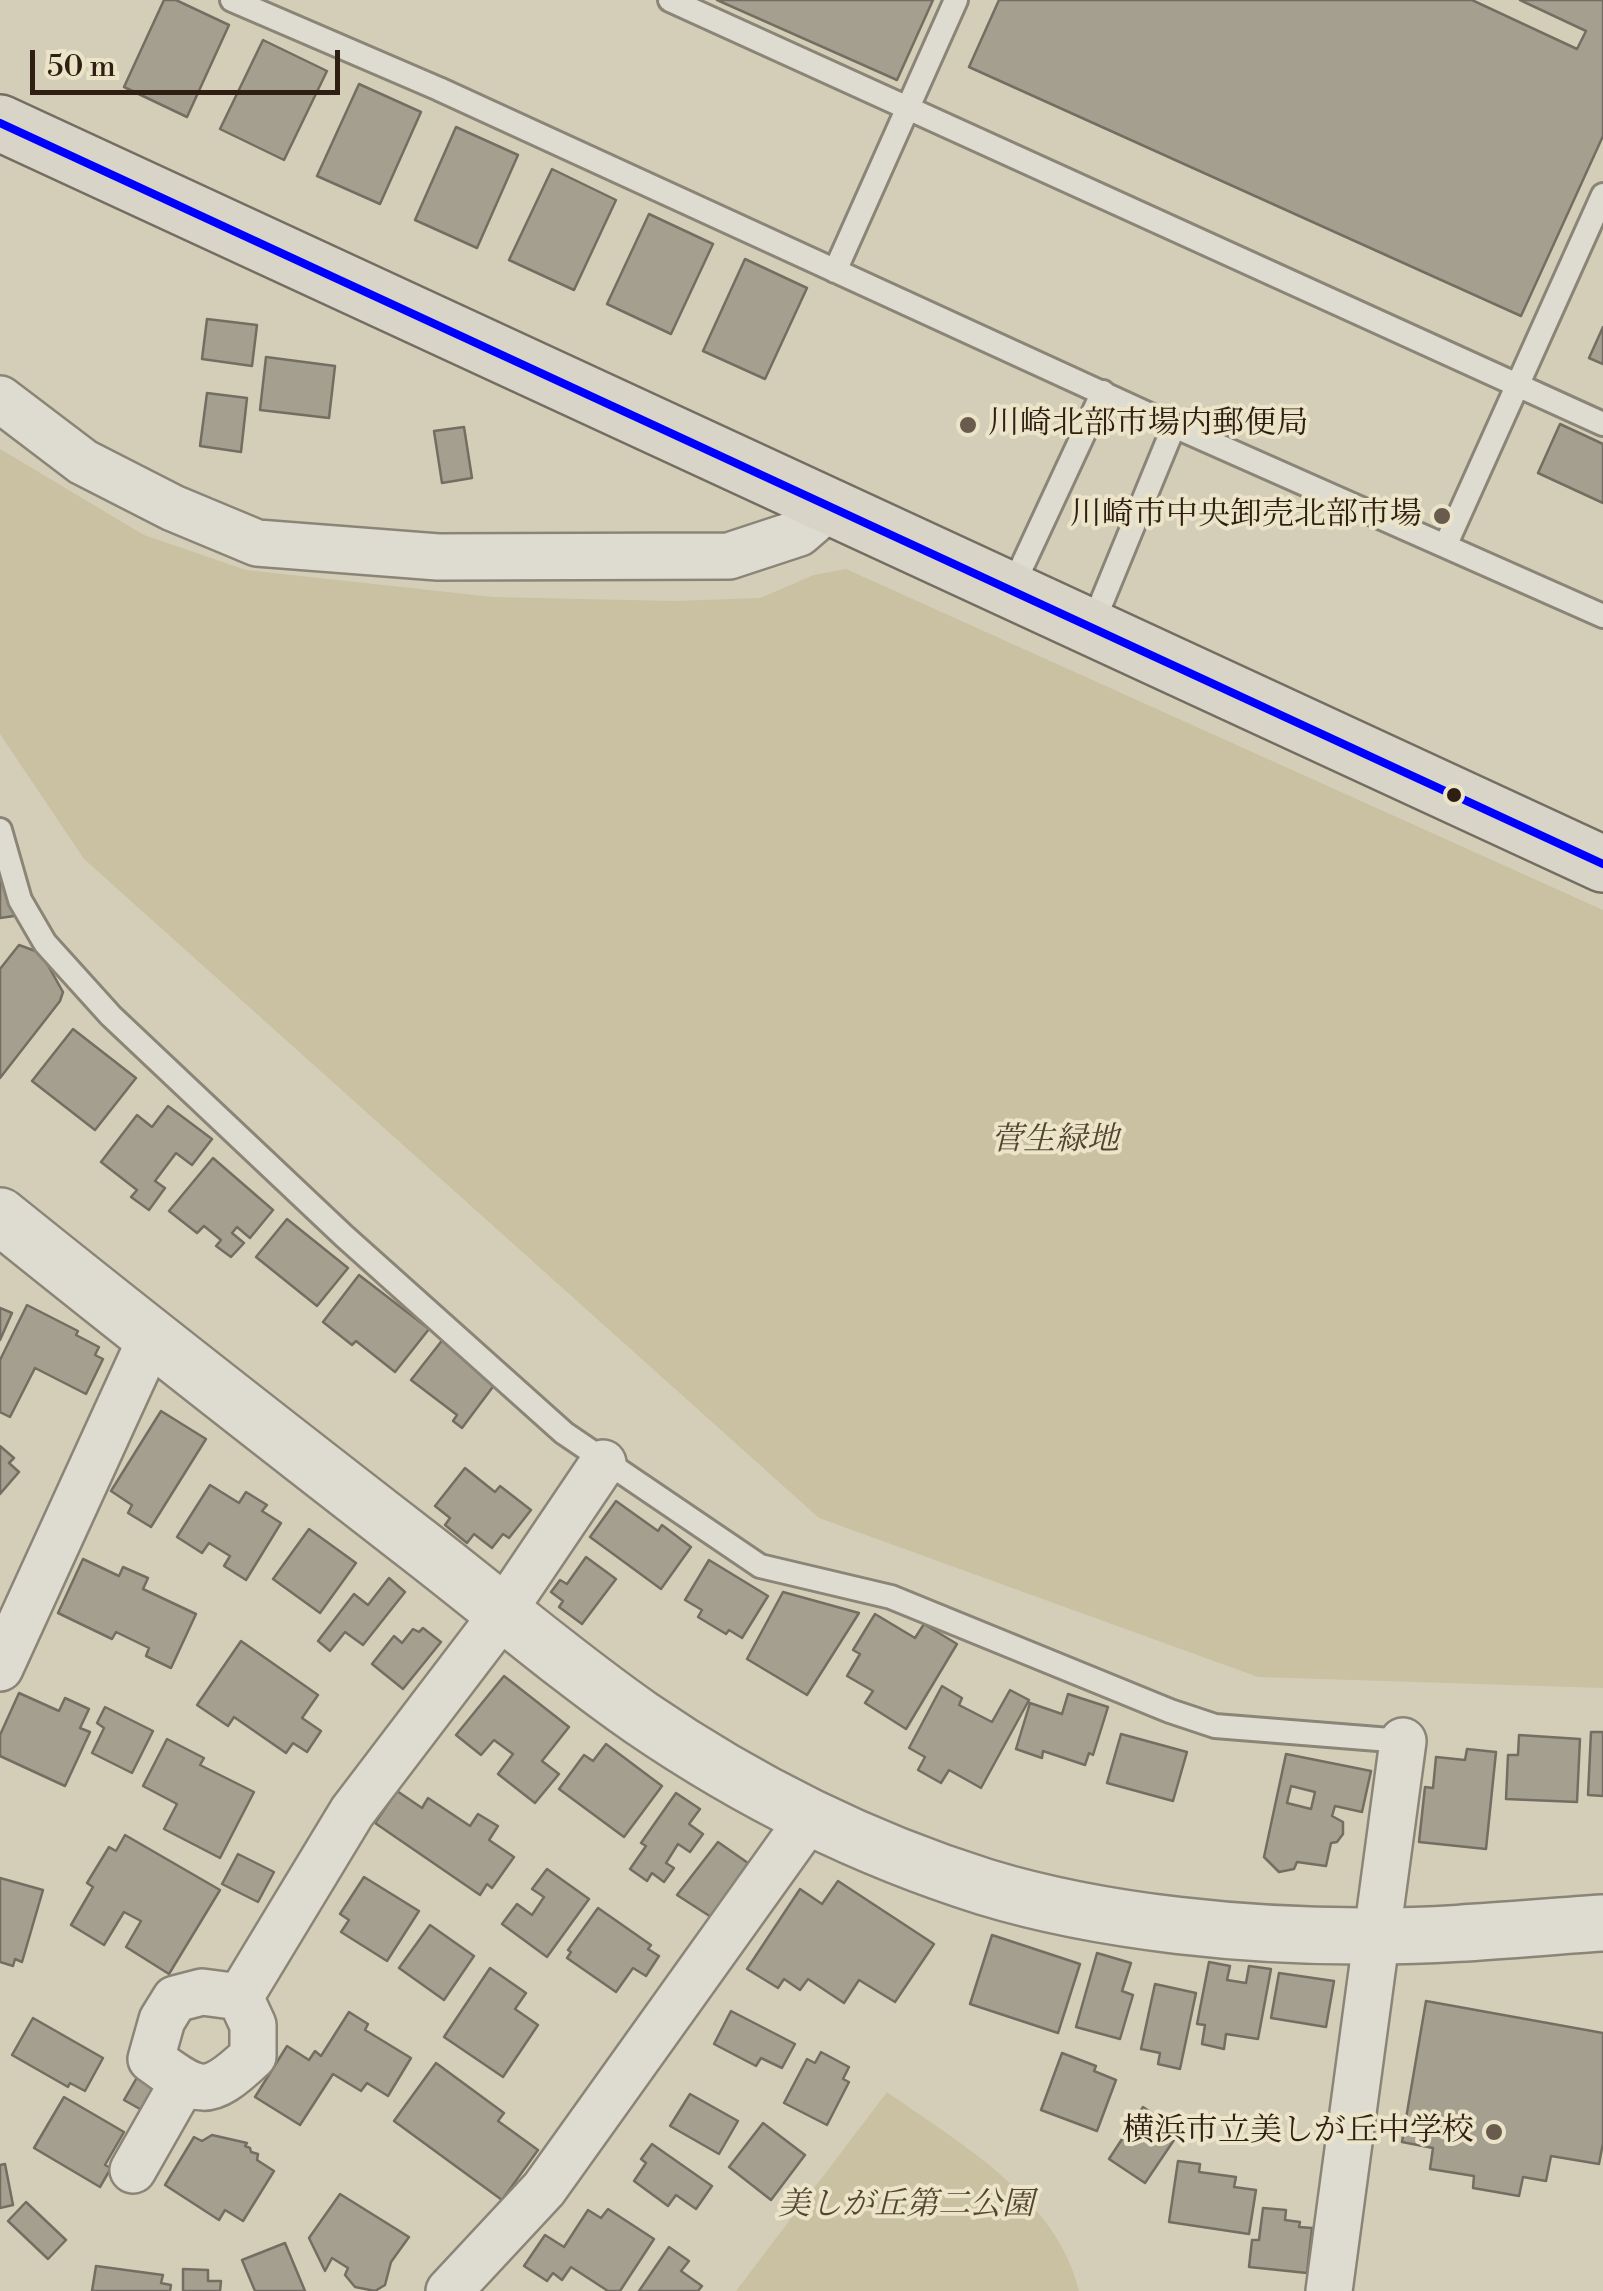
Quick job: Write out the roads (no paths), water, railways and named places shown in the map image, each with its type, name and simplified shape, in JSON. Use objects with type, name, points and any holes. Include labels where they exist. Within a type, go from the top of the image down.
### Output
[{"type":"main road","points":[[0,123],[1603,864]]},
{"type":"street","points":[[0,399],[83,462],[257,544],[438,558],[729,556],[799,533],[828,508]]},
{"type":"street","points":[[0,1216],[641,1718],[810,1817],[988,1888],[1166,1923],[1276,1933],[1376,1936],[1603,1923]]},
{"type":"street","points":[[0,1668],[151,1338]]},
{"type":"street","points":[[240,1997],[352,1812],[503,1611],[604,1462]]},
{"type":"street","points":[[1330,2291],[1403,1741]]},
{"type":"street","points":[[449,2291],[544,2189],[810,1817]]},
{"type":"street","points":[[202,1992],[240,1997],[253,2025],[252,2056],[226,2081],[199,2089],[151,2058],[162,2020],[175,1999],[202,1992]]},
{"type":"street","points":[[133,2170],[183,2082]]},
{"type":"lane","points":[[232,0],[1603,616]]},
{"type":"lane","points":[[670,0],[1603,424]]},
{"type":"lane","points":[[835,270],[956,0]]},
{"type":"lane","points":[[1446,544],[1603,195]]},
{"type":"lane","points":[[1010,592],[1103,392]]},
{"type":"lane","points":[[1091,628],[1174,426]]},
{"type":"lane","points":[[0,830],[20,900],[45,943],[112,1016],[344,1236],[564,1433],[760,1566],[891,1596],[1215,1726],[1403,1741]]},
{"type":"place","name":"川崎北部市場内郵便局","points":[[968,425]]},
{"type":"place","name":"川崎市中央卸売北部市場","points":[[1442,516]]},
{"type":"place","name":"横浜市立美しが丘中学校","points":[[1494,2132]]},
{"type":"park label","name":"菅生緑地","points":[[1055,1141]]},
{"type":"park label","name":"美しが丘第二公園","points":[[906,2206]]}]
